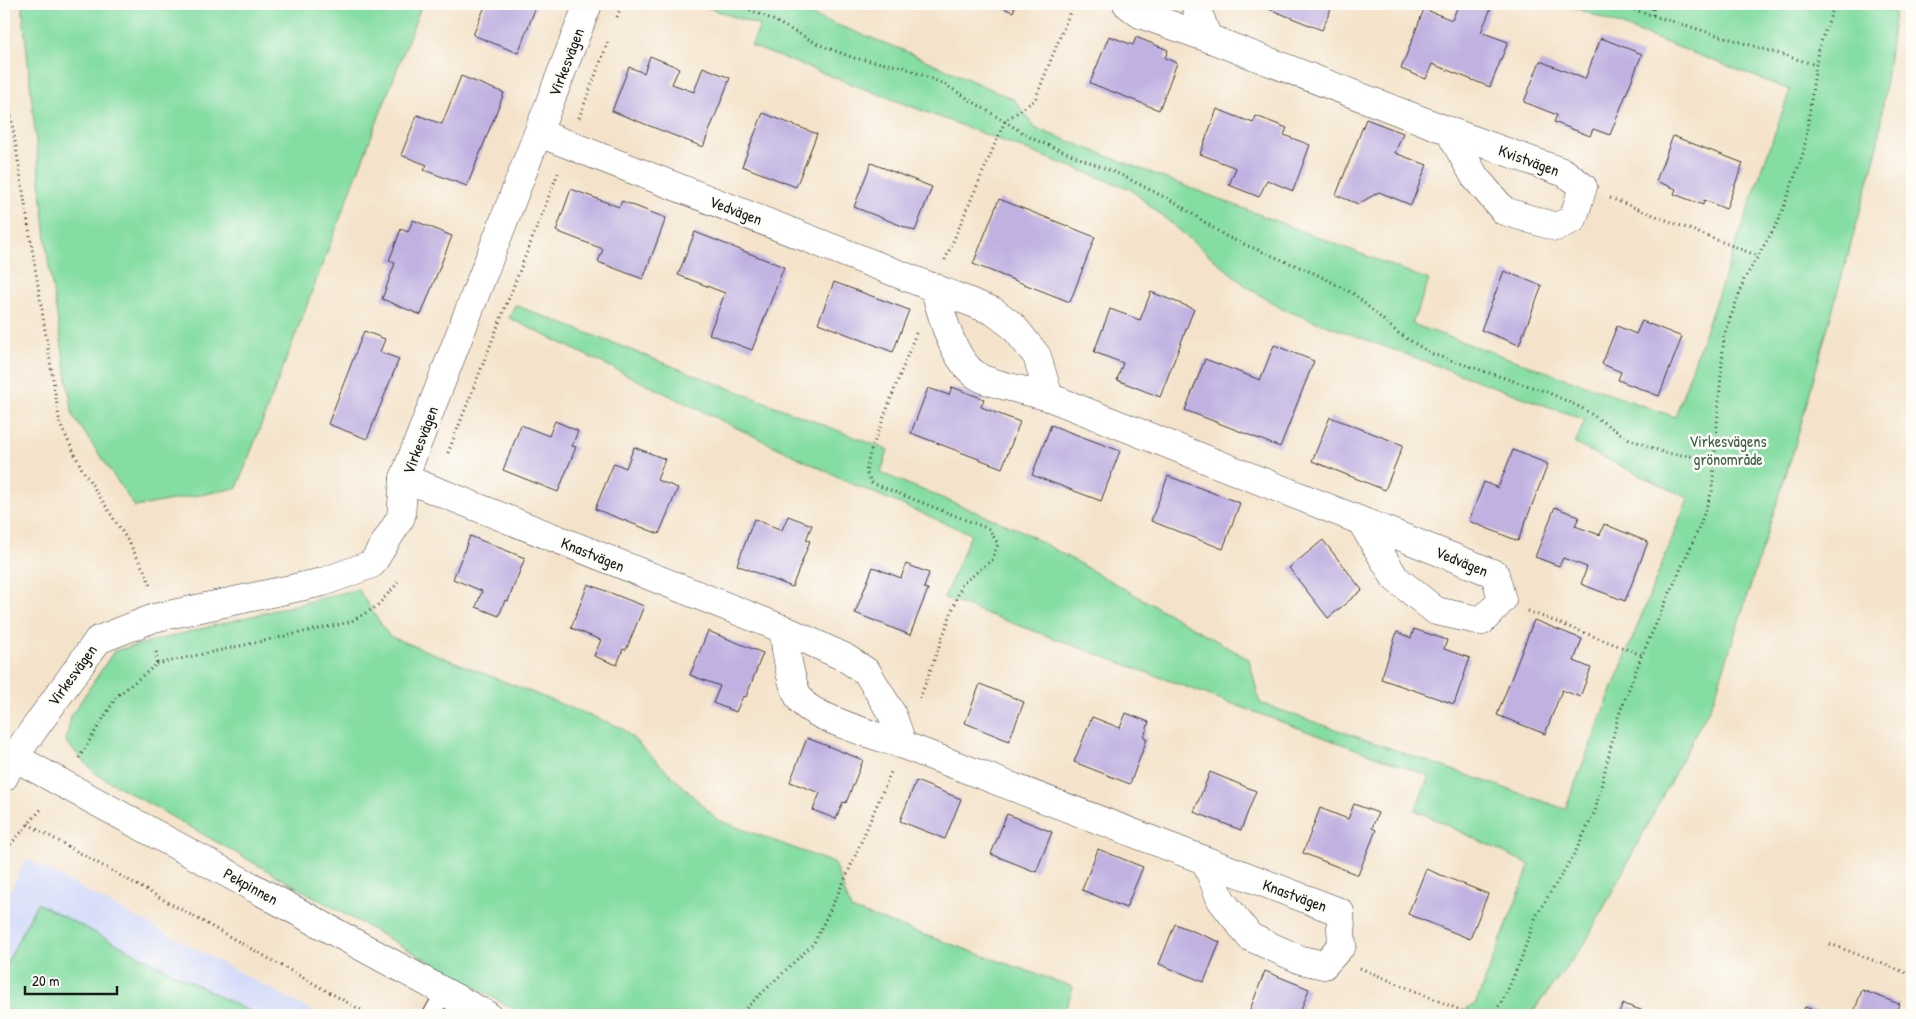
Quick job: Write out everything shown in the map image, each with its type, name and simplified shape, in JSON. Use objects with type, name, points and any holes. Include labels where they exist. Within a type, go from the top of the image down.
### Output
[{"type":"street","name":"Virkesvägen","points":[[9,767],[98,640],[154,618],[323,582],[372,564],[401,518],[404,478],[588,4]]},
{"type":"street","name":"Kvistvägen","points":[[1127,4],[1140,14],[1208,38],[1449,131],[1565,172],[1583,187]]},
{"type":"street","points":[[1195,4],[1208,38]]},
{"type":"street","points":[[1449,131],[1475,177],[1504,210],[1556,227],[1573,219],[1583,187]]},
{"type":"street","name":"Vedvägen","points":[[539,133],[993,311],[1013,326],[1037,356],[1049,397]]},
{"type":"street","name":"Vedvägen","points":[[934,287],[946,331],[965,365],[981,378],[1049,397],[1495,574],[1502,600]]},
{"type":"street","name":"Knastvägen","points":[[404,478],[783,629],[844,657],[867,672],[892,714],[903,745]]},
{"type":"street","points":[[1361,520],[1395,578],[1436,611],[1482,620],[1502,600]]},
{"type":"street","name":"Knastvägen","points":[[783,629],[791,679],[803,703],[826,718],[903,745],[1340,912],[1342,945],[1332,956]]},
{"type":"street","name":"Pekpinnen","points":[[9,767],[64,784],[487,1015]]},
{"type":"street","points":[[1206,862],[1220,900],[1250,937],[1300,960],[1324,965],[1332,956]]},
{"type":"lane","points":[[431,1015],[444,992]]},
{"type":"path","points":[[736,4],[769,18],[820,45],[854,58],[903,67],[946,85],[1033,139],[1121,175],[1176,203],[1227,237],[1316,274],[1354,294],[1398,333],[1432,354],[1547,392],[1582,408],[1627,438],[1665,453],[1714,458]]},
{"type":"path","points":[[934,287],[1006,121],[1035,100],[1074,4]]},
{"type":"path","points":[[1615,4],[1816,65]]},
{"type":"path","points":[[1653,4],[1653,15]]},
{"type":"path","points":[[1493,1015],[1505,996],[1536,916],[1575,853],[1595,810],[1618,717],[1642,655],[1699,528],[1709,501],[1712,492],[1724,336],[1744,280],[1779,220],[1804,151],[1818,50],[1835,4]]},
{"type":"path","points":[[4,72],[60,424],[82,469],[130,544],[148,578],[154,618],[157,664],[117,696],[64,784],[11,844],[4,858]]},
{"type":"path","points":[[1583,187],[1758,256]]},
{"type":"path","points":[[739,1015],[814,943],[846,877],[903,745],[962,584],[992,560],[998,544],[989,529],[872,483],[866,472],[869,456],[917,332]]},
{"type":"path","points":[[1502,600],[1642,655]]},
{"type":"path","points":[[28,824],[370,1015]]},
{"type":"path","points":[[1830,944],[1912,975]]},
{"type":"path","points":[[1332,956],[1472,1015]]},
{"type":"shaded area","points":[[26,859],[320,1015],[4,1015],[4,903]]},
{"type":"green space","points":[[22,4],[422,4],[237,488],[135,507],[73,416],[48,260]]},
{"type":"green space","name":"Virkesvägens grönområde","points":[[698,4],[782,4],[903,50],[1015,100],[1035,128],[1429,280],[1412,324],[1675,417],[1790,90],[1565,4],[1896,4],[1877,150],[1794,449],[1714,699],[1585,943],[1530,1015],[1459,1015],[1476,1003],[1530,865],[1415,810],[1429,776],[944,598],[971,534],[855,485],[509,318],[515,305],[888,450],[881,473],[1020,530],[1249,659],[1260,703],[1565,809],[1688,498],[1575,444],[1585,420],[1282,309],[1246,286],[1130,189],[751,46],[760,26]]},
{"type":"green space","points":[[358,589],[389,636],[622,728],[718,820],[834,863],[851,909],[1073,987],[1064,1015],[524,1015],[96,774],[66,742],[71,716],[114,651]]},
{"type":"green space","points":[[37,903],[256,1015],[4,1015],[4,969]]},
{"type":"building","points":[[486,4],[537,4],[518,53],[473,35]]},
{"type":"building","points":[[993,4],[1016,4],[1013,12]]},
{"type":"building","points":[[1260,4],[1333,4],[1322,30]]},
{"type":"building","points":[[1459,4],[1479,4],[1491,8],[1481,32],[1508,42],[1490,87],[1432,64],[1426,79],[1401,69],[1424,9],[1452,20]]},
{"type":"building","points":[[1109,36],[1133,45],[1136,37],[1168,50],[1165,58],[1177,63],[1159,110],[1090,83]]},
{"type":"building","points":[[1601,38],[1642,54],[1610,135],[1593,129],[1590,136],[1554,122],[1557,115],[1524,102],[1540,61],[1585,79]]},
{"type":"building","points":[[650,56],[679,68],[672,84],[694,92],[703,67],[730,78],[703,147],[612,111],[629,67],[644,73]]},
{"type":"building","points":[[461,76],[504,93],[467,186],[424,170],[427,165],[401,155],[417,115],[442,124]]},
{"type":"building","points":[[1217,109],[1253,123],[1256,116],[1287,128],[1284,135],[1310,145],[1293,191],[1267,180],[1259,197],[1229,185],[1236,168],[1200,154]]},
{"type":"building","points":[[763,113],[817,134],[796,187],[742,166]]},
{"type":"building","points":[[1366,119],[1403,133],[1395,153],[1427,165],[1411,205],[1379,192],[1358,204],[1336,195]]},
{"type":"building","points":[[1673,136],[1743,163],[1726,209],[1704,200],[1703,205],[1674,194],[1676,189],[1656,181]]},
{"type":"building","points":[[871,163],[932,187],[915,231],[854,207]]},
{"type":"building","points":[[571,189],[619,207],[622,201],[666,218],[643,279],[598,262],[603,249],[556,231]]},
{"type":"building","points":[[999,199],[1095,237],[1070,302],[973,264]]},
{"type":"building","points":[[413,220],[452,236],[421,315],[382,299],[395,263],[389,261],[401,229],[408,232]]},
{"type":"building","points":[[695,232],[784,267],[752,350],[709,334],[725,293],[678,275]]},
{"type":"building","points":[[1504,271],[1542,286],[1519,345],[1481,330]]},
{"type":"building","points":[[834,282],[909,310],[893,352],[818,323]]},
{"type":"building","points":[[1151,292],[1194,309],[1160,397],[1117,380],[1123,363],[1094,352],[1110,309],[1140,320]]},
{"type":"building","points":[[1642,321],[1682,337],[1659,396],[1618,380],[1621,372],[1602,364],[1617,326],[1636,334]]},
{"type":"building","points":[[364,331],[385,339],[380,352],[399,359],[367,439],[328,424]]},
{"type":"building","points":[[1274,345],[1314,361],[1280,447],[1185,410],[1205,359],[1260,380]]},
{"type":"building","points":[[952,387],[984,399],[981,407],[1020,422],[1002,468],[911,433],[928,388],[949,395]]},
{"type":"building","points":[[1330,417],[1403,445],[1385,490],[1312,461]]},
{"type":"building","points":[[555,421],[578,431],[572,446],[576,447],[558,492],[503,470],[521,425],[549,436]]},
{"type":"building","points":[[1051,425],[1120,451],[1101,501],[1032,475]]},
{"type":"building","points":[[634,447],[665,459],[657,480],[678,488],[659,534],[595,509],[614,463],[626,468]]},
{"type":"building","points":[[1513,450],[1548,464],[1518,541],[1469,521],[1484,482],[1498,488]]},
{"type":"building","points":[[1168,476],[1240,503],[1223,549],[1151,521]]},
{"type":"building","points":[[1555,507],[1579,517],[1575,526],[1600,535],[1604,524],[1648,542],[1625,601],[1581,584],[1587,567],[1563,558],[1559,566],[1535,557]]},
{"type":"building","points":[[788,516],[812,525],[806,540],[810,541],[792,587],[737,565],[754,519],[782,530]]},
{"type":"building","points":[[470,536],[525,558],[508,601],[505,600],[499,616],[476,607],[482,591],[453,579]]},
{"type":"building","points":[[1323,540],[1362,590],[1328,618],[1289,568]]},
{"type":"building","points":[[906,564],[929,573],[924,588],[928,589],[910,635],[855,613],[873,567],[901,578]]},
{"type":"building","points":[[588,584],[644,606],[626,650],[623,649],[617,665],[594,656],[601,640],[571,628]]},
{"type":"building","points":[[1534,620],[1582,639],[1574,661],[1591,668],[1580,697],[1562,690],[1545,734],[1497,715]]},
{"type":"building","points":[[1414,629],[1447,640],[1444,649],[1470,658],[1454,704],[1381,679],[1397,632],[1411,638]]},
{"type":"building","points":[[708,631],[763,653],[746,697],[743,696],[736,712],[713,703],[720,686],[690,675]]},
{"type":"building","points":[[980,684],[1024,702],[1009,741],[965,723]]},
{"type":"building","points":[[1126,713],[1149,722],[1144,737],[1147,739],[1130,784],[1074,762],[1092,717],[1120,728]]},
{"type":"building","points":[[807,738],[863,760],[846,803],[843,802],[836,819],[813,810],[820,793],[790,782]]},
{"type":"building","points":[[1210,772],[1256,791],[1241,830],[1194,812]]},
{"type":"building","points":[[916,781],[961,799],[945,839],[900,821]]},
{"type":"building","points":[[1354,804],[1378,813],[1372,828],[1376,830],[1358,875],[1303,853],[1320,808],[1348,819]]},
{"type":"building","points":[[1007,814],[1052,832],[1036,872],[991,854]]},
{"type":"building","points":[[1098,849],[1143,867],[1126,908],[1082,890]]},
{"type":"building","points":[[1426,869],[1488,894],[1470,939],[1408,914]]},
{"type":"building","points":[[1175,924],[1220,942],[1204,982],[1159,964]]},
{"type":"building","points":[[1265,971],[1309,989],[1299,1015],[1257,1015],[1249,1012]]},
{"type":"building","points":[[1862,990],[1899,1004],[1895,1015],[1853,1015]]},
{"type":"building","points":[[1623,1004],[1656,1015],[1618,1015]]},
{"type":"building","points":[[1805,1007],[1827,1015],[1802,1015]]}]
